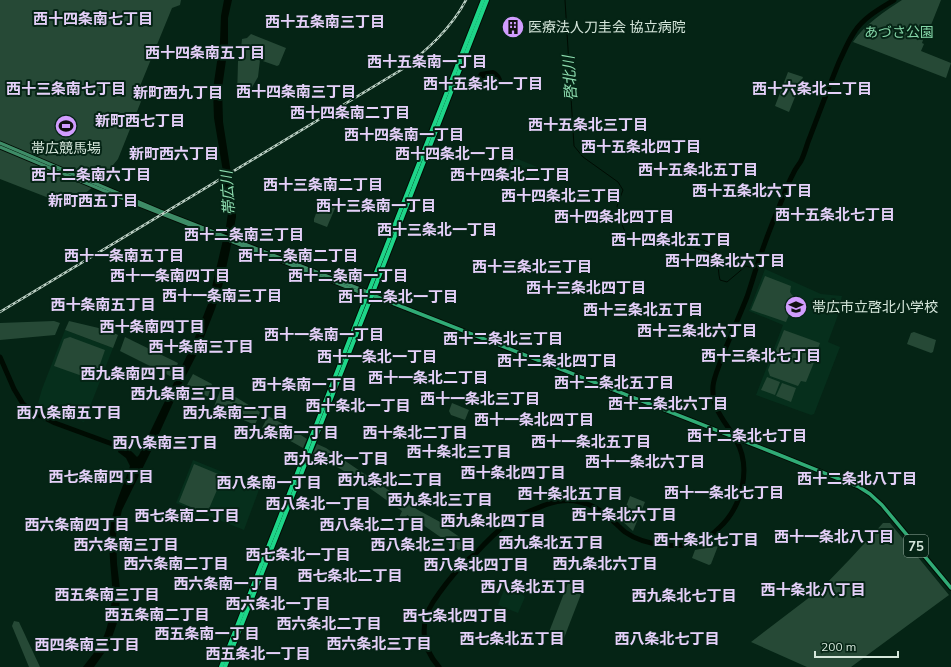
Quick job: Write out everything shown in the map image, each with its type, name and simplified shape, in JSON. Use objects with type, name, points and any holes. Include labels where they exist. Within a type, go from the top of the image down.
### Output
[{"type":"highway","points":[[221,667],[483,0]]},
{"type":"highway","points":[[226,667],[487,0]]},
{"type":"main road","points":[[0,143],[222,237]]},
{"type":"main road","points":[[0,147],[116,196],[372,295]]},
{"type":"main road","name":"75","points":[[372,295],[859,487],[870,494],[882,505],[951,588]]},
{"type":"shaded area","points":[[513,157],[542,169],[536,182],[507,171]]},
{"type":"shaded area","points":[[765,269],[821,294],[842,296],[841,300],[843,302],[828,342],[840,347],[814,414],[811,415],[756,395],[783,325],[749,311]]},
{"type":"shaded area","points":[[65,330],[113,348],[84,422],[45,408],[38,403]]},
{"type":"shaded area","points":[[193,460],[260,487],[244,530],[176,503]]},
{"type":"shaded area","points":[[507,582],[525,597],[518,613],[498,605]]},
{"type":"green space","name":"帯広競馬場","points":[[0,0],[181,0],[180,5],[172,8],[138,91],[144,94],[118,159],[99,182],[83,195],[68,203],[66,200],[54,200],[0,179]]},
{"type":"green space","name":"あづさ公園","points":[[902,0],[941,0],[927,35],[925,34],[922,43],[924,44],[921,51],[951,63],[946,78],[853,42],[869,24]]},
{"type":"green space","points":[[251,34],[286,48],[279,65],[277,66],[260,60],[258,77],[248,94],[237,98],[238,61],[240,59],[242,39],[247,38]]},
{"type":"green space","points":[[788,72],[803,77],[789,112],[775,106]]},
{"type":"green space","points":[[321,200],[336,206],[327,227],[314,222]]},
{"type":"green space","points":[[765,276],[791,286],[790,292],[796,298],[786,322],[751,310]]},
{"type":"green space","points":[[54,321],[60,323],[55,335],[0,340],[0,323]]},
{"type":"green space","points":[[69,321],[107,330],[118,335],[113,348],[65,330]]},
{"type":"green space","points":[[784,330],[820,343],[806,382],[801,381],[798,386],[770,376],[768,370]]},
{"type":"green space","points":[[914,332],[936,340],[933,352],[931,353],[907,344],[911,333]]},
{"type":"green space","points":[[70,337],[105,350],[98,370],[85,377],[54,366],[64,339]]},
{"type":"green space","points":[[125,337],[178,363],[172,377],[120,351]]},
{"type":"green space","points":[[193,374],[212,384],[208,397],[187,385]]},
{"type":"green space","points":[[767,377],[780,382],[775,395],[761,390]]},
{"type":"green space","points":[[782,383],[796,388],[791,402],[776,396]]},
{"type":"green space","points":[[221,388],[260,412],[255,425],[214,407]]},
{"type":"green space","points":[[452,403],[469,410],[465,420],[451,415],[449,411]]},
{"type":"green space","points":[[268,416],[285,425],[281,436],[262,428]]},
{"type":"green space","points":[[290,428],[307,439],[303,448],[285,438]]},
{"type":"green space","points":[[317,444],[326,448],[418,510],[442,523],[442,525],[467,542],[459,550],[407,515],[403,525],[397,522],[402,511],[336,466],[312,455]]},
{"type":"green space","points":[[194,464],[223,476],[208,511],[206,510],[205,513],[179,502]]},
{"type":"green space","points":[[630,496],[645,502],[633,531],[621,520]]},
{"type":"green space","points":[[883,523],[890,523],[949,595],[851,667],[807,667],[751,642],[823,587]]},
{"type":"green space","points":[[718,546],[711,564],[709,565],[692,558],[695,550]]},
{"type":"green space","points":[[568,583],[583,589],[564,638],[549,632]]},
{"type":"green space","points":[[14,621],[19,622],[40,667],[29,667],[12,626]]},
{"type":"water","name":"帯広川","points":[[224,0],[232,0],[228,18],[228,46],[222,88],[223,122],[235,195],[236,217],[230,250],[222,287],[199,350],[122,510],[116,535],[120,589],[119,617],[109,646],[94,667],[83,667],[101,642],[110,614],[112,591],[109,537],[111,522],[115,506],[130,466],[126,458],[118,452],[120,445],[137,457],[139,455],[192,345],[208,304],[226,227],[228,213],[227,195],[214,118],[213,89]]},
{"type":"water","points":[[493,70],[498,73],[502,79],[499,85],[478,78],[480,72]]},
{"type":"waterway","name":"啓北川","points":[[565,0],[574,146],[583,157],[618,182],[623,190],[617,206],[620,220],[626,234],[642,242],[689,246],[709,252],[716,257],[720,280],[727,282],[746,266],[756,269]]},
{"type":"waterway","points":[[439,667],[429,652],[424,636],[426,619],[433,602],[463,564],[500,529],[527,512],[554,502],[576,501],[585,503],[598,509],[633,537],[643,541],[674,546],[703,540],[715,532],[734,509],[742,487],[744,475],[743,463],[741,451],[736,440],[720,415],[714,402],[713,386],[715,375],[747,297],[773,221],[790,181],[801,161],[846,46],[863,21],[894,0]]},
{"type":"waterway","points":[[0,357],[14,389],[23,404],[28,408],[55,423],[115,445],[125,451]]},
{"type":"railway","points":[[0,312],[401,70],[437,39],[460,11],[466,0]]},
{"type":"place","name":"医療法人刀圭会 協立病院","points":[[513,27]]},
{"type":"place","name":"帯広競馬場","points":[[66,126]]},
{"type":"place","name":"帯広市立啓北小学校","points":[[796,307]]},
{"type":"district","name":"西十四条南七丁目","points":[[93,19]]},
{"type":"district","name":"西十五条南三丁目","points":[[325,22]]},
{"type":"district","name":"西十四条南五丁目","points":[[205,53]]},
{"type":"district","name":"西十五条南一丁目","points":[[427,62]]},
{"type":"district","name":"西十五条北一丁目","points":[[483,84]]},
{"type":"district","name":"西十三条南七丁目","points":[[66,89]]},
{"type":"district","name":"西十六条北二丁目","points":[[812,89]]},
{"type":"district","name":"西十四条南三丁目","points":[[296,92]]},
{"type":"district","name":"新町西九丁目","points":[[178,93]]},
{"type":"district","name":"西十四条南二丁目","points":[[350,113]]},
{"type":"district","name":"新町西七丁目","points":[[140,121]]},
{"type":"district","name":"西十五条北三丁目","points":[[588,125]]},
{"type":"district","name":"西十四条南一丁目","points":[[404,135]]},
{"type":"district","name":"西十五条北四丁目","points":[[641,147]]},
{"type":"district","name":"新町西六丁目","points":[[174,154]]},
{"type":"district","name":"西十四条北一丁目","points":[[455,154]]},
{"type":"district","name":"西十五条北五丁目","points":[[698,170]]},
{"type":"district","name":"西十二条南六丁目","points":[[91,175]]},
{"type":"district","name":"西十四条北二丁目","points":[[510,175]]},
{"type":"district","name":"西十三条南二丁目","points":[[323,185]]},
{"type":"district","name":"西十五条北六丁目","points":[[752,191]]},
{"type":"district","name":"西十四条北三丁目","points":[[561,196]]},
{"type":"district","name":"新町西五丁目","points":[[93,201]]},
{"type":"district","name":"西十三条南一丁目","points":[[376,206]]},
{"type":"district","name":"西十五条北七丁目","points":[[835,215]]},
{"type":"district","name":"西十四条北四丁目","points":[[614,217]]},
{"type":"district","name":"西十三条北一丁目","points":[[437,230]]},
{"type":"district","name":"西十二条南三丁目","points":[[244,235]]},
{"type":"district","name":"西十四条北五丁目","points":[[671,240]]},
{"type":"district","name":"西十一条南五丁目","points":[[124,256]]},
{"type":"district","name":"西十二条南二丁目","points":[[298,256]]},
{"type":"district","name":"西十四条北六丁目","points":[[725,261]]},
{"type":"district","name":"西十三条北三丁目","points":[[532,267]]},
{"type":"district","name":"西十一条南四丁目","points":[[170,276]]},
{"type":"district","name":"西十二条南一丁目","points":[[348,276]]},
{"type":"district","name":"西十三条北四丁目","points":[[586,288]]},
{"type":"district","name":"西十一条南三丁目","points":[[222,296]]},
{"type":"district","name":"西十二条北一丁目","points":[[398,297]]},
{"type":"district","name":"西十条南五丁目","points":[[103,305]]},
{"type":"district","name":"西十三条北五丁目","points":[[643,310]]},
{"type":"district","name":"西十条南四丁目","points":[[152,327]]},
{"type":"district","name":"西十三条北六丁目","points":[[697,331]]},
{"type":"district","name":"西十一条南一丁目","points":[[324,335]]},
{"type":"district","name":"西十二条北三丁目","points":[[503,339]]},
{"type":"district","name":"西十条南三丁目","points":[[201,347]]},
{"type":"district","name":"西十三条北七丁目","points":[[761,356]]},
{"type":"district","name":"西十一条北一丁目","points":[[377,357]]},
{"type":"district","name":"西十二条北四丁目","points":[[557,361]]},
{"type":"district","name":"西九条南四丁目","points":[[133,374]]},
{"type":"district","name":"西十一条北二丁目","points":[[428,378]]},
{"type":"district","name":"西十二条北五丁目","points":[[614,383]]},
{"type":"district","name":"西十条南一丁目","points":[[304,385]]},
{"type":"district","name":"西九条南三丁目","points":[[183,394]]},
{"type":"district","name":"西十一条北三丁目","points":[[480,399]]},
{"type":"district","name":"西十二条北六丁目","points":[[668,404]]},
{"type":"district","name":"西十条北一丁目","points":[[358,406]]},
{"type":"district","name":"西八条南五丁目","points":[[69,413]]},
{"type":"district","name":"西九条南二丁目","points":[[235,413]]},
{"type":"district","name":"西十一条北四丁目","points":[[534,420]]},
{"type":"district","name":"西九条南一丁目","points":[[286,433]]},
{"type":"district","name":"西十条北二丁目","points":[[415,433]]},
{"type":"district","name":"西十二条北七丁目","points":[[747,436]]},
{"type":"district","name":"西十一条北五丁目","points":[[591,442]]},
{"type":"district","name":"西八条南三丁目","points":[[165,443]]},
{"type":"district","name":"西十条北三丁目","points":[[459,452]]},
{"type":"district","name":"西九条北一丁目","points":[[336,459]]},
{"type":"district","name":"西十一条北六丁目","points":[[645,462]]},
{"type":"district","name":"西十条北四丁目","points":[[513,473]]},
{"type":"district","name":"西七条南四丁目","points":[[101,477]]},
{"type":"district","name":"西十二条北八丁目","points":[[857,479]]},
{"type":"district","name":"西九条北二丁目","points":[[390,480]]},
{"type":"district","name":"西八条南一丁目","points":[[269,483]]},
{"type":"district","name":"西十一条北七丁目","points":[[724,493]]},
{"type":"district","name":"西十条北五丁目","points":[[570,494]]},
{"type":"district","name":"西九条北三丁目","points":[[440,500]]},
{"type":"district","name":"西八条北一丁目","points":[[318,504]]},
{"type":"district","name":"西十条北六丁目","points":[[624,515]]},
{"type":"district","name":"西七条南二丁目","points":[[187,516]]},
{"type":"district","name":"西九条北四丁目","points":[[493,521]]},
{"type":"district","name":"西六条南四丁目","points":[[77,525]]},
{"type":"district","name":"西八条北二丁目","points":[[372,525]]},
{"type":"district","name":"西十一条北八丁目","points":[[834,537]]},
{"type":"district","name":"西十条北七丁目","points":[[706,540]]},
{"type":"district","name":"西九条北五丁目","points":[[551,543]]},
{"type":"district","name":"西六条南三丁目","points":[[126,545]]},
{"type":"district","name":"西八条北三丁目","points":[[423,545]]},
{"type":"district","name":"西七条北一丁目","points":[[298,555]]},
{"type":"district","name":"西六条南二丁目","points":[[176,564]]},
{"type":"district","name":"西九条北六丁目","points":[[605,564]]},
{"type":"district","name":"西八条北四丁目","points":[[476,565]]},
{"type":"district","name":"西七条北二丁目","points":[[350,576]]},
{"type":"district","name":"西六条南一丁目","points":[[226,584]]},
{"type":"district","name":"西八条北五丁目","points":[[533,587]]},
{"type":"district","name":"西十条北八丁目","points":[[813,590]]},
{"type":"district","name":"西五条南三丁目","points":[[107,595]]},
{"type":"district","name":"西九条北七丁目","points":[[684,596]]},
{"type":"district","name":"西六条北一丁目","points":[[278,604]]},
{"type":"district","name":"西五条南二丁目","points":[[157,615]]},
{"type":"district","name":"西七条北四丁目","points":[[455,616]]},
{"type":"district","name":"西六条北二丁目","points":[[329,624]]},
{"type":"district","name":"西五条南一丁目","points":[[207,634]]},
{"type":"district","name":"西七条北五丁目","points":[[512,639]]},
{"type":"district","name":"西八条北七丁目","points":[[667,639]]},
{"type":"district","name":"西六条北三丁目","points":[[379,644]]},
{"type":"district","name":"西四条南三丁目","points":[[87,645]]},
{"type":"district","name":"西五条北一丁目","points":[[258,654]]}]
